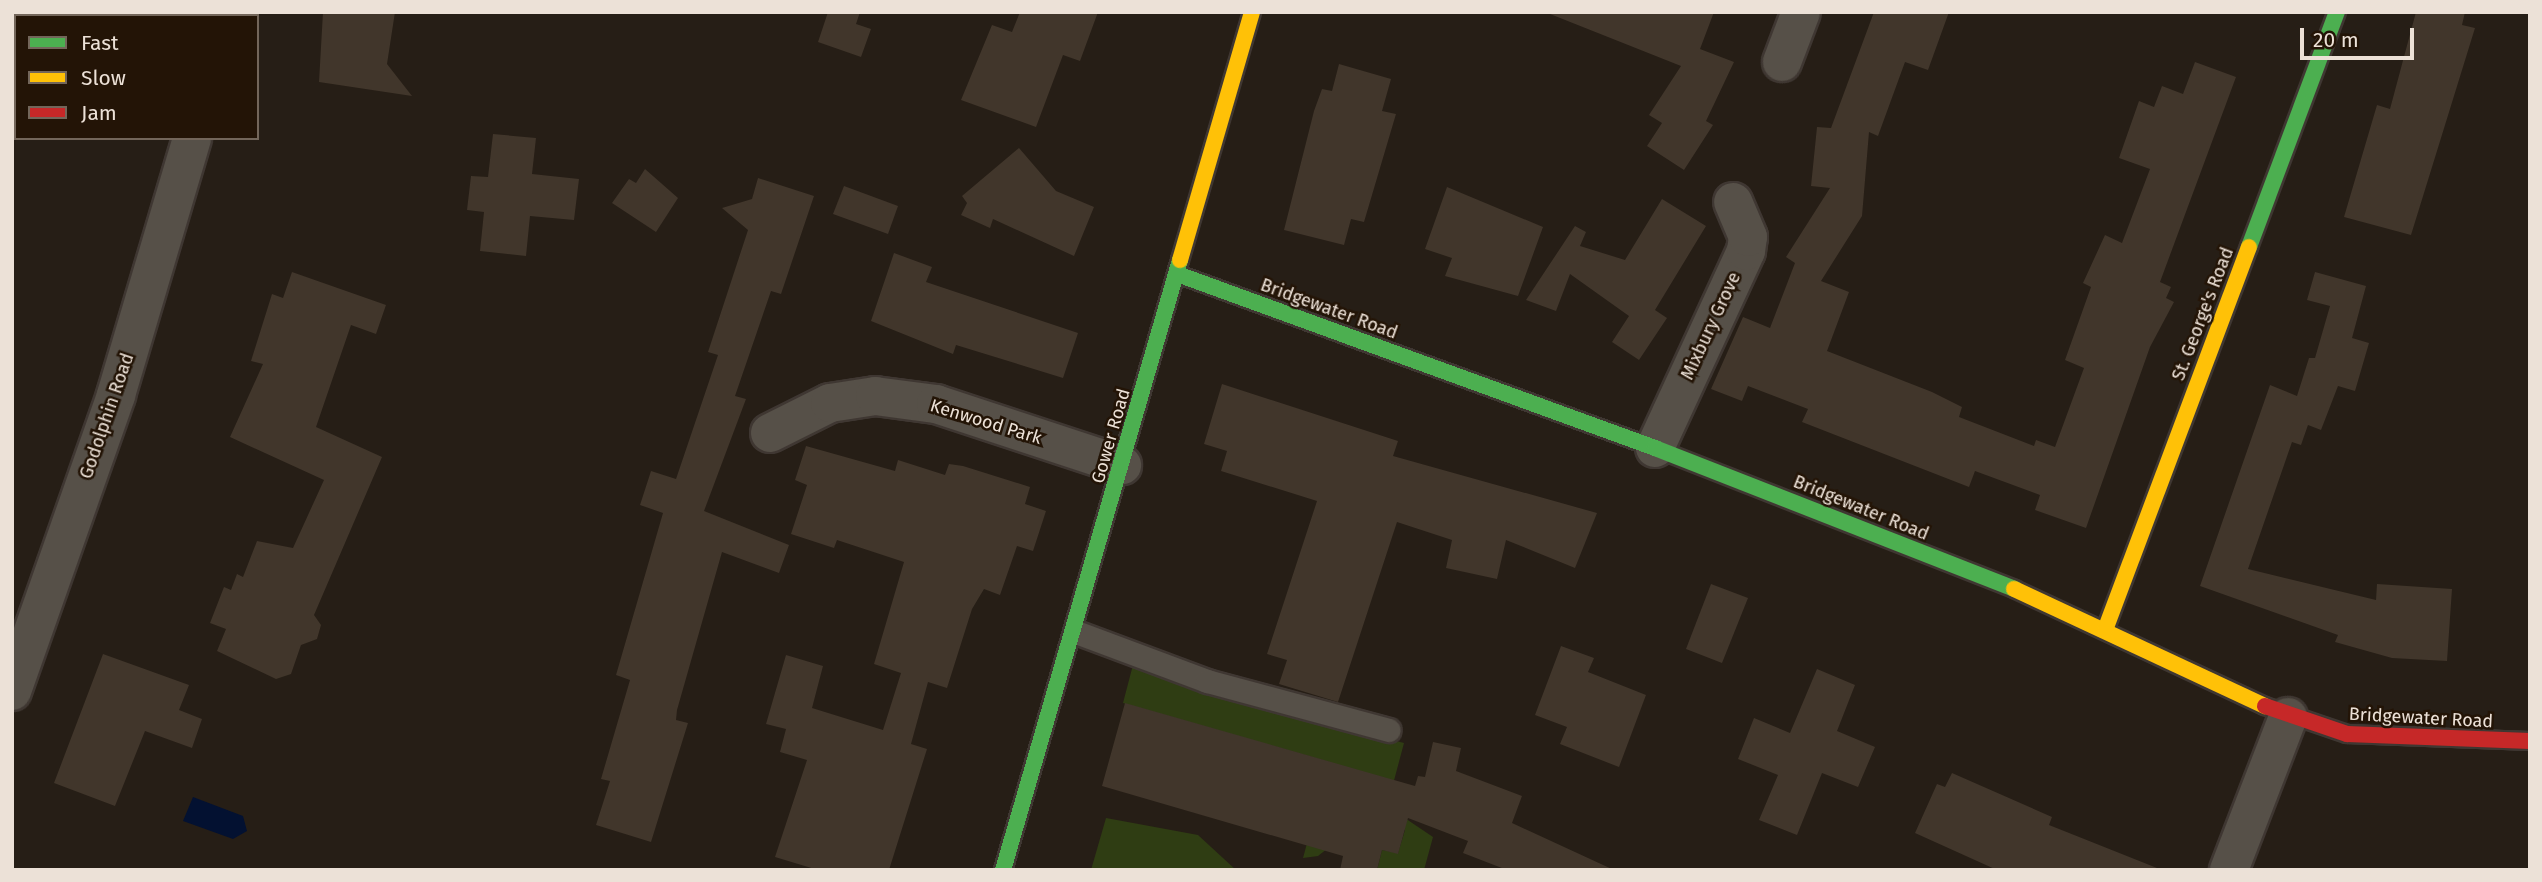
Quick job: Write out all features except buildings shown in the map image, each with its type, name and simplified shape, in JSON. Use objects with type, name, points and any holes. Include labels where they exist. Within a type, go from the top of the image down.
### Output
[{"type":"street","name":"Gower Road","points":[[1003,870],[1076,632],[1122,465],[1180,275],[1252,12]]},
{"type":"street","points":[[1782,62],[1801,12]]},
{"type":"street","name":"St. George's Road","points":[[2105,630],[2337,12]]},
{"type":"street","name":"Godolphin Road","points":[[12,691],[116,395],[191,140]]},
{"type":"street","name":"Mixbury Grove","points":[[1656,448],[1746,251],[1748,237],[1733,202]]},
{"type":"street","name":"Bridgewater Road","points":[[1180,275],[1656,448],[2105,630],[2288,717],[2347,734],[2530,741]]},
{"type":"street","name":"Kenwood Park","points":[[770,433],[830,403],[875,396],[936,404],[1122,465]]},
{"type":"street","points":[[2229,870],[2288,717]]},
{"type":"lane","points":[[1076,632],[1207,681],[1389,730]]},
{"type":"green space","points":[[1134,661],[1213,693],[1404,743],[1388,803],[1381,802],[1433,837],[1424,870],[1377,870],[1382,850],[1398,853],[1405,830],[1365,819],[1318,856],[1303,858],[1329,762],[1123,703]]},
{"type":"green space","points":[[1106,818],[1198,835],[1236,870],[1091,870]]},
{"type":"water","points":[[193,797],[243,816],[247,831],[233,839],[183,821]]},
{"type":"traffic: fast","points":[[2249,247],[2337,12]]},
{"type":"traffic: fast","points":[[1003,870],[1180,260]]},
{"type":"traffic: fast","points":[[1180,275],[1655,448],[2014,589]]},
{"type":"traffic: slow","points":[[1180,260],[1252,12]]},
{"type":"traffic: slow","points":[[2105,630],[2249,247]]},
{"type":"traffic: slow","points":[[2014,589],[2265,706]]},
{"type":"traffic: jam","points":[[2265,706],[2347,734],[2530,741]]}]
